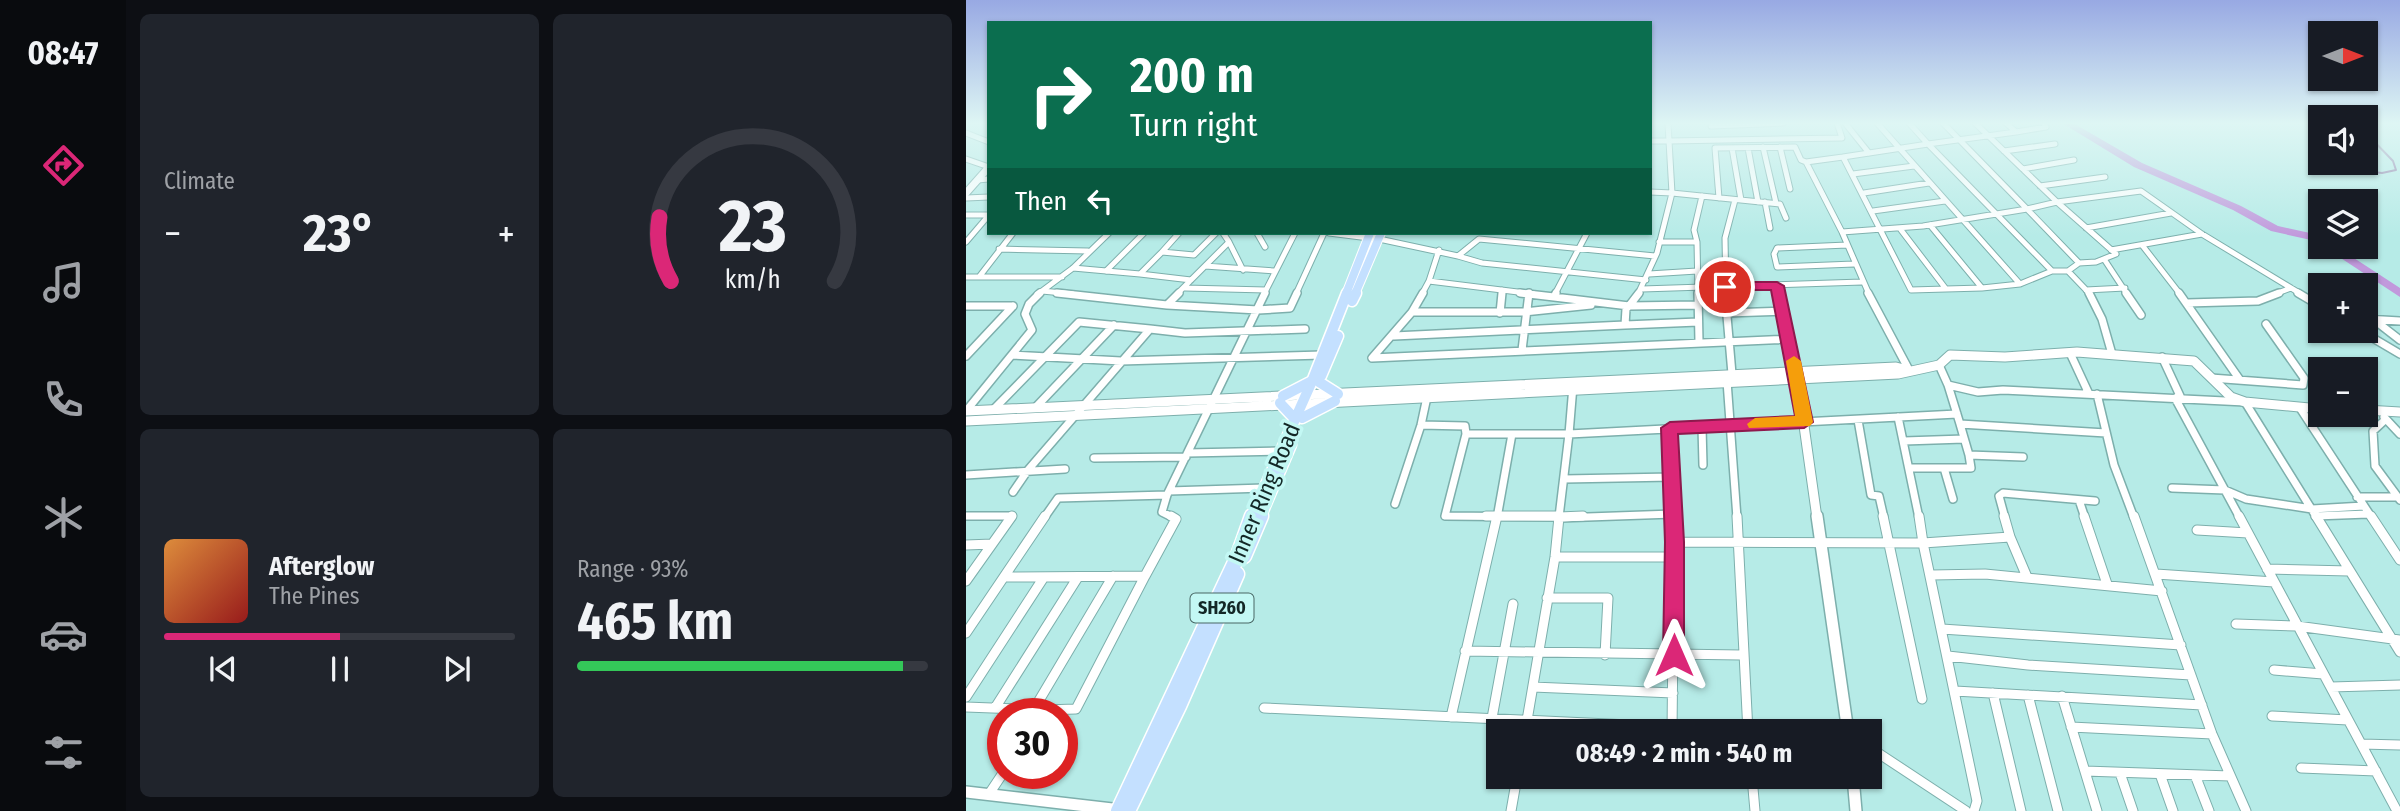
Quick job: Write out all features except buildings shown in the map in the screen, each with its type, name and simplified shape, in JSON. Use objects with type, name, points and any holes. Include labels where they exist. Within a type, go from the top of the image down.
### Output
[{"type":"highway","name":"Inner Ring Road","points":[[1316,382],[1322,355],[1372,235]]},
{"type":"highway","name":"Inner Ring Road","points":[[1123,811],[1184,695],[1316,382],[1372,235]]},
{"type":"highway","points":[[1316,382],[1336,397],[1299,419],[1281,400],[1316,382]]},
{"type":"highway","name":"Inner Ring Road","points":[[1123,811],[1237,558],[1264,488],[1299,419]]},
{"type":"street","points":[[1625,325],[1626,309],[1642,289],[1659,242],[1672,193],[1670,161]]},
{"type":"street","points":[[1716,161],[1719,198]]},
{"type":"street","points":[[1733,161],[1738,200],[1725,238],[1725,287],[1741,655],[1747,719]]},
{"type":"street","points":[[1751,161],[1770,228]]},
{"type":"street","points":[[1766,161],[1776,203]]},
{"type":"street","points":[[1783,161],[1790,189]]},
{"type":"street","points":[[1814,161],[1805,162],[1842,232],[1862,282],[1909,370]]},
{"type":"street","points":[[1845,161],[1864,193],[1882,230],[1881,235],[1911,290],[2020,284],[2052,271],[2068,271],[2079,263],[2096,262],[2116,254],[2014,161]]},
{"type":"street","points":[[1910,161],[2020,284]]},
{"type":"street","points":[[1944,161],[2052,271]]},
{"type":"street","points":[[1981,161],[2079,263]]},
{"type":"street","points":[[2023,169],[2069,161]]},
{"type":"street","points":[[1853,174],[1914,166]]},
{"type":"street","points":[[987,169],[972,183],[966,196],[987,197]]},
{"type":"street","points":[[2040,186],[2105,177]]},
{"type":"street","points":[[1864,193],[1929,183]]},
{"type":"street","points":[[1842,232],[1901,230],[2057,202],[2141,191],[2202,234],[2308,299]]},
{"type":"street","points":[[1652,192],[1776,203],[1780,204],[1786,218]]},
{"type":"street","points":[[1699,342],[1697,242],[1694,230],[1702,196]]},
{"type":"street","points":[[1873,211],[1945,201]]},
{"type":"street","points":[[2086,228],[2171,213]]},
{"type":"street","points":[[966,215],[987,215]]},
{"type":"street","points":[[966,242],[987,217]]},
{"type":"street","points":[[1930,225],[1983,288]]},
{"type":"street","points":[[1901,230],[1946,289]]},
{"type":"street","points":[[1652,233],[1661,234]]},
{"type":"street","points":[[2111,250],[2202,234]]},
{"type":"street","points":[[979,277],[1011,235]]},
{"type":"street","points":[[966,411],[1032,330],[1026,323],[1024,314],[1028,304],[1073,268],[1107,235]]},
{"type":"street","points":[[1106,271],[1142,235]]},
{"type":"street","points":[[1140,274],[1177,235]]},
{"type":"street","points":[[1194,255],[1214,235]]},
{"type":"street","points":[[1224,235],[1243,270]]},
{"type":"street","points":[[1258,235],[1265,247]]},
{"type":"street","points":[[1078,705],[1176,519],[1162,512],[1168,493],[1209,403],[1249,330],[1274,271],[1294,235]]},
{"type":"street","points":[[1042,291],[1167,305],[1258,310],[1290,308],[1326,235]]},
{"type":"street","points":[[1372,235],[1482,263],[1647,277],[1697,271]]},
{"type":"street","points":[[1554,297],[1586,235]]},
{"type":"street","points":[[1458,256],[1479,239],[1655,256]]},
{"type":"street","points":[[1167,305],[1229,242]]},
{"type":"street","points":[[1659,242],[1697,242]]},
{"type":"street","points":[[1847,245],[1777,248],[1774,254],[1777,267],[1854,264]]},
{"type":"street","points":[[2141,245],[2187,303],[2240,380]]},
{"type":"street","points":[[999,249],[1088,251]]},
{"type":"street","points":[[1439,250],[1429,281],[1412,312],[1373,358],[1522,349],[1789,339]]},
{"type":"street","points":[[1161,252],[1214,257]]},
{"type":"street","points":[[2104,259],[2141,315]]},
{"type":"street","points":[[1205,267],[1274,271]]},
{"type":"street","points":[[1073,268],[1191,280]]},
{"type":"street","points":[[2068,271],[2080,280],[2086,290],[2103,323],[2112,354]]},
{"type":"street","points":[[966,277],[1062,277]]},
{"type":"street","points":[[1429,281],[1629,306],[1698,305]]},
{"type":"street","points":[[1642,289],[1862,282]]},
{"type":"street","points":[[1777,286],[1804,422],[1846,719]]},
{"type":"street","points":[[1185,288],[1266,290]]},
{"type":"street","points":[[2086,290],[2125,288]]},
{"type":"street","points":[[2187,303],[2258,300],[2291,288]]},
{"type":"street","points":[[1500,313],[1502,290]]},
{"type":"street","points":[[1522,349],[1529,293]]},
{"type":"street","points":[[1412,312],[1527,312],[1565,310],[1598,303]]},
{"type":"street","points":[[966,306],[1013,306],[966,356]]},
{"type":"street","points":[[1727,313],[1784,311]]},
{"type":"street","points":[[2378,320],[2400,321]]},
{"type":"street","points":[[993,410],[1079,322],[1185,333],[1305,329]]},
{"type":"street","points":[[1394,336],[1698,322]]},
{"type":"street","points":[[2210,378],[2303,385],[2304,379],[2266,324]]},
{"type":"street","points":[[1034,408],[1114,325]]},
{"type":"street","points":[[2378,325],[2400,340]]},
{"type":"street","points":[[1013,492],[1074,415],[1150,329]]},
{"type":"street","points":[[2378,341],[2400,354]]},
{"type":"street","points":[[2070,353],[2093,394],[2114,465],[2156,574],[2212,734],[2246,811]]},
{"type":"street","points":[[966,411],[1281,400],[1730,378],[1898,374],[1939,365],[1950,355],[2005,357],[2070,353],[2112,354],[2162,356],[2194,361],[2231,397],[2245,402],[2349,570],[2396,639],[2400,652]]},
{"type":"street","points":[[1012,355],[1121,361],[1322,355]]},
{"type":"street","points":[[2162,356],[2178,398],[2225,490],[2398,811]]},
{"type":"street","points":[[1909,468],[1971,468],[1957,414],[1939,365]]},
{"type":"street","points":[[1336,397],[1427,397],[1574,385]]},
{"type":"street","points":[[1527,719],[1555,556],[1574,385]]},
{"type":"street","points":[[1948,386],[1978,392],[2003,390],[2178,398],[2308,408]]},
{"type":"street","points":[[1395,504],[1421,425],[1427,397]]},
{"type":"street","points":[[966,421],[1209,403]]},
{"type":"street","points":[[2300,408],[2400,560]]},
{"type":"street","points":[[2379,410],[2400,412]]},
{"type":"street","points":[[2379,410],[2400,434]]},
{"type":"street","points":[[1466,434],[1569,435],[1957,414]]},
{"type":"street","points":[[1898,417],[1977,801],[1975,811]]},
{"type":"street","points":[[2386,419],[2373,431],[2375,466],[2399,499]]},
{"type":"street","points":[[1858,420],[1871,495],[1879,496],[1922,699]]},
{"type":"street","points":[[1960,424],[2106,433]]},
{"type":"street","points":[[1421,425],[1465,426],[1466,434],[1445,516],[1673,514]]},
{"type":"street","points":[[1702,427],[1703,465]]},
{"type":"street","points":[[1670,428],[1674,542],[1672,719]]},
{"type":"street","points":[[1451,717],[1497,516],[1512,434]]},
{"type":"street","points":[[1903,441],[1964,439]]},
{"type":"street","points":[[1094,458],[1281,451]]},
{"type":"street","points":[[1969,455],[2023,457]]},
{"type":"street","points":[[1944,468],[1953,499]]},
{"type":"street","points":[[966,475],[1065,470]]},
{"type":"street","points":[[1564,479],[1672,477]]},
{"type":"street","points":[[967,632],[1058,498],[1264,488]]},
{"type":"street","points":[[2172,488],[2225,490],[2246,499],[2313,512],[2366,510]]},
{"type":"street","points":[[2027,577],[2010,537],[1999,496],[2003,494],[2095,501]]},
{"type":"street","points":[[2357,497],[2399,499]]},
{"type":"street","points":[[2079,499],[2107,584]]},
{"type":"street","points":[[966,516],[1012,516],[966,581]]},
{"type":"street","points":[[2197,530],[2248,533]]},
{"type":"street","points":[[1674,542],[1923,543],[2010,537]]},
{"type":"street","points":[[966,545],[992,544]]},
{"type":"street","points":[[1555,556],[1674,557]]},
{"type":"street","points":[[2267,569],[2349,570]]},
{"type":"street","points":[[1932,575],[1985,574],[2162,591]]},
{"type":"street","points":[[2156,574],[2274,582]]},
{"type":"street","points":[[1047,698],[1113,576]]},
{"type":"street","points":[[1004,577],[1145,576]]},
{"type":"street","points":[[966,697],[1044,577]]},
{"type":"street","points":[[1001,698],[1078,577]]},
{"type":"street","points":[[1547,598],[1608,598],[1605,655]]},
{"type":"street","points":[[1492,718],[1513,604]]},
{"type":"street","points":[[2236,624],[2297,626],[2396,639]]},
{"type":"street","points":[[1942,629],[2181,645]]},
{"type":"street","points":[[1465,651],[1741,655]]},
{"type":"street","points":[[1948,656],[2028,665],[2191,676]]},
{"type":"street","points":[[2274,670],[2323,674]]},
{"type":"street","points":[[2330,687],[2400,685]]},
{"type":"street","points":[[1533,687],[1673,694]]},
{"type":"street","points":[[1955,691],[2202,705]]},
{"type":"street","points":[[1993,693],[2021,811]]},
{"type":"street","points":[[2028,695],[2058,811]]},
{"type":"street","points":[[2062,696],[2096,811]]},
{"type":"street","points":[[966,707],[987,708]]},
{"type":"street","points":[[1264,708],[1510,719]]},
{"type":"street","points":[[2272,716],[2348,720]]},
{"type":"street","points":[[2071,727],[2212,734]]},
{"type":"street","points":[[2361,744],[2400,745]]},
{"type":"street","points":[[1882,756],[1966,811]]},
{"type":"street","points":[[2301,768],[2375,771]]},
{"type":"street","points":[[2085,771],[2230,776]]},
{"type":"street","points":[[2120,773],[2133,811]]},
{"type":"street","points":[[2160,774],[2174,811]]},
{"type":"street","points":[[2195,775],[2209,811]]},
{"type":"street","points":[[989,794],[992,789]]},
{"type":"street","points":[[1511,811],[1515,789]]},
{"type":"street","points":[[1753,789],[1755,811]]},
{"type":"street","points":[[1854,789],[1856,811]]},
{"type":"street","points":[[966,792],[1123,811]]},
{"type":"waterway","points":[[2131,161],[2237,208],[2275,229],[2308,236]]},
{"type":"waterway","points":[[2378,173],[2396,170],[2393,161]]},
{"type":"waterway","points":[[2348,259],[2400,293]]},
{"type":"slow traffic","points":[[1755,424],[1804,422],[1794,361]]},
{"type":"route","points":[[1674,655],[1670,428],[1804,422],[1777,286],[1725,287]]}]
